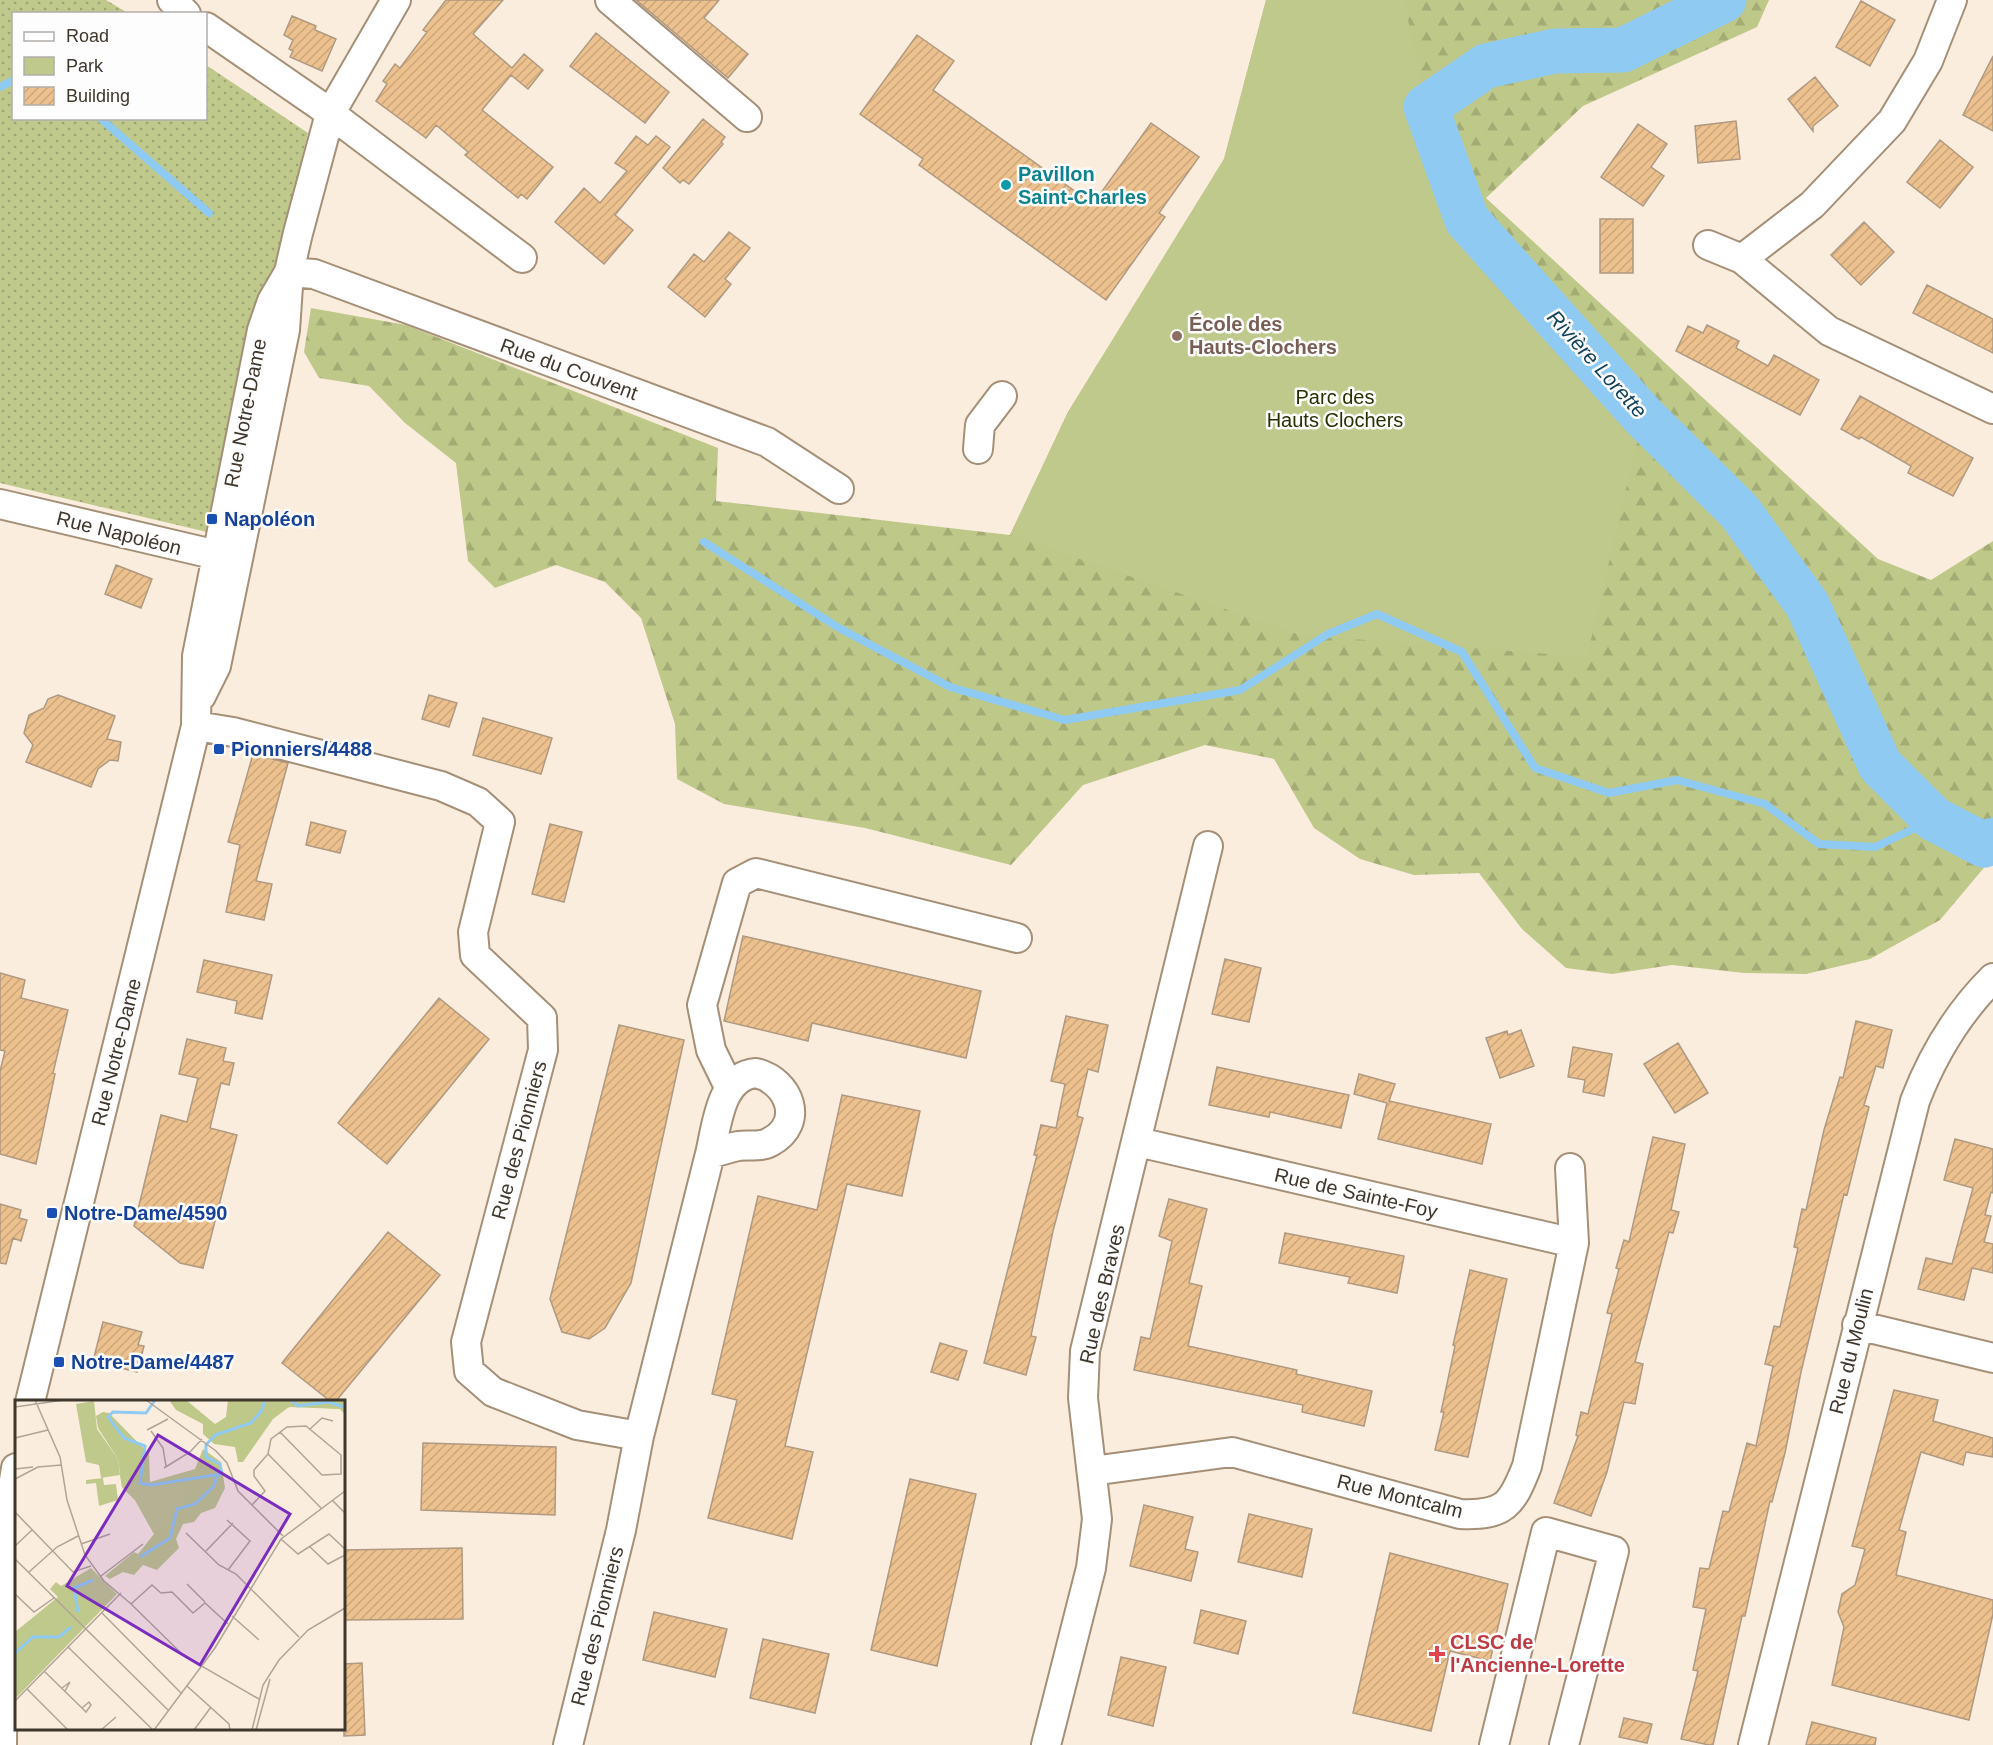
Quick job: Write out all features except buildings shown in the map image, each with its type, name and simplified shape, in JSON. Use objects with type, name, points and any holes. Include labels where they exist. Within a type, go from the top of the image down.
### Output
[{"type":"street","points":[[172,0],[184,12]]},
{"type":"street","name":"Rue Notre-Dame","points":[[30,1400],[197,714],[197,656],[227,558],[262,330],[272,301],[289,272],[330,114],[396,0]]},
{"type":"street","points":[[610,0],[747,117]]},
{"type":"street","points":[[1742,259],[1812,205],[1892,121],[1928,61],[1952,0]]},
{"type":"street","points":[[207,28],[330,114],[522,258]]},
{"type":"street","points":[[1708,245],[1742,259],[1829,331],[1993,409]]},
{"type":"street","name":"Rue du Couvent","points":[[289,272],[314,274],[767,442],[839,489]]},
{"type":"street","points":[[978,449],[980,425],[1002,396]]},
{"type":"street","name":"Rue Napoléon","points":[[0,504],[227,558]]},
{"type":"street","name":"Rue des Pionniers","points":[[197,714],[233,732],[441,786],[478,802],[500,822],[472,932],[475,955],[542,1018],[543,1050],[466,1342],[469,1371],[493,1392],[567,1421],[639,1437]]},
{"type":"street","name":"Rue des Braves","points":[[1046,1745],[1091,1568],[1097,1519],[1083,1398],[1085,1351],[1138,1142],[1208,846]]},
{"type":"street","points":[[711,1154],[739,1146],[770,1143],[786,1126],[789,1115],[786,1092],[768,1076],[756,1073],[743,1074],[729,1087],[711,1050],[702,1005],[737,883],[756,873],[1017,938]]},
{"type":"street","name":"Rue du Moulin","points":[[1753,1745],[1902,1145],[1919,1090],[1949,1030],[1993,978]]},
{"type":"street","name":"Rue des Pionniers","points":[[568,1745],[621,1530],[639,1437],[729,1087]]},
{"type":"street","name":"Rue de Sainte-Foy","points":[[1138,1142],[1574,1243]]},
{"type":"street","name":"Rue Montcalm","points":[[1092,1471],[1232,1452],[1460,1514],[1481,1515],[1502,1510],[1517,1491],[1527,1466],[1574,1243],[1570,1168]]},
{"type":"street","points":[[1857,1325],[1993,1358]]},
{"type":"street","points":[[2,1745],[2,1571],[15,1474]]},
{"type":"street","points":[[1494,1745],[1545,1532],[1614,1551],[1564,1745]]},
{"type":"green space","points":[[0,0],[106,0],[126,12],[12,12],[12,120],[207,120],[207,66],[308,133],[211,533],[0,483]]},
{"type":"green space","points":[[1266,0],[1769,0],[1757,27],[1583,106],[1486,198],[1878,559],[1931,580],[1993,541],[1993,857],[1940,920],[1870,959],[1806,974],[1744,973],[1672,965],[1612,974],[1566,968],[1522,929],[1479,873],[1414,875],[1360,859],[1314,828],[1274,759],[1205,745],[1083,785],[1011,865],[865,828],[724,804],[677,779],[675,724],[641,618],[605,582],[556,565],[495,588],[468,561],[456,463],[405,423],[369,386],[319,378],[304,352],[311,308],[406,325],[718,448],[716,501],[1010,535],[1068,412],[1224,159]]},
{"type":"green space","name":"Parc des Hauts Clochers","points":[[1266,0],[1404,0],[1426,107],[1467,220],[1643,416],[1587,657],[1300,635],[1010,535],[1068,412],[1224,159]]},
{"type":"waterway","name":"Rivière Lorette","points":[[1724,0],[1623,50],[1555,51],[1486,66],[1426,107],[1467,220],[1643,416],[1739,511],[1807,604],[1880,765],[1934,819],[1984,845],[1993,840]]},
{"type":"waterway","points":[[0,87],[12,81]]},
{"type":"waterway","points":[[102,120],[209,213]]},
{"type":"waterway","points":[[704,542],[839,628],[950,687],[1065,720],[1240,690],[1328,634],[1377,614],[1462,652],[1535,768],[1609,793],[1677,780],[1765,804],[1819,844],[1875,847],[1934,819]]},
{"type":"place","name":"Pavillon Saint-Charles","points":[[1006,185]]},
{"type":"place","name":"École des Hauts-Clochers","points":[[1177,336]]},
{"type":"place","name":"Napoléon","points":[[212,519]]},
{"type":"place","name":"Pionniers/4488","points":[[219,749]]},
{"type":"place","name":"Notre-Dame/4590","points":[[52,1213]]},
{"type":"place","name":"Notre-Dame/4487","points":[[59,1362]]},
{"type":"place","name":"CLSC de l'Ancienne-Lorette","points":[[1437,1654]]}]
